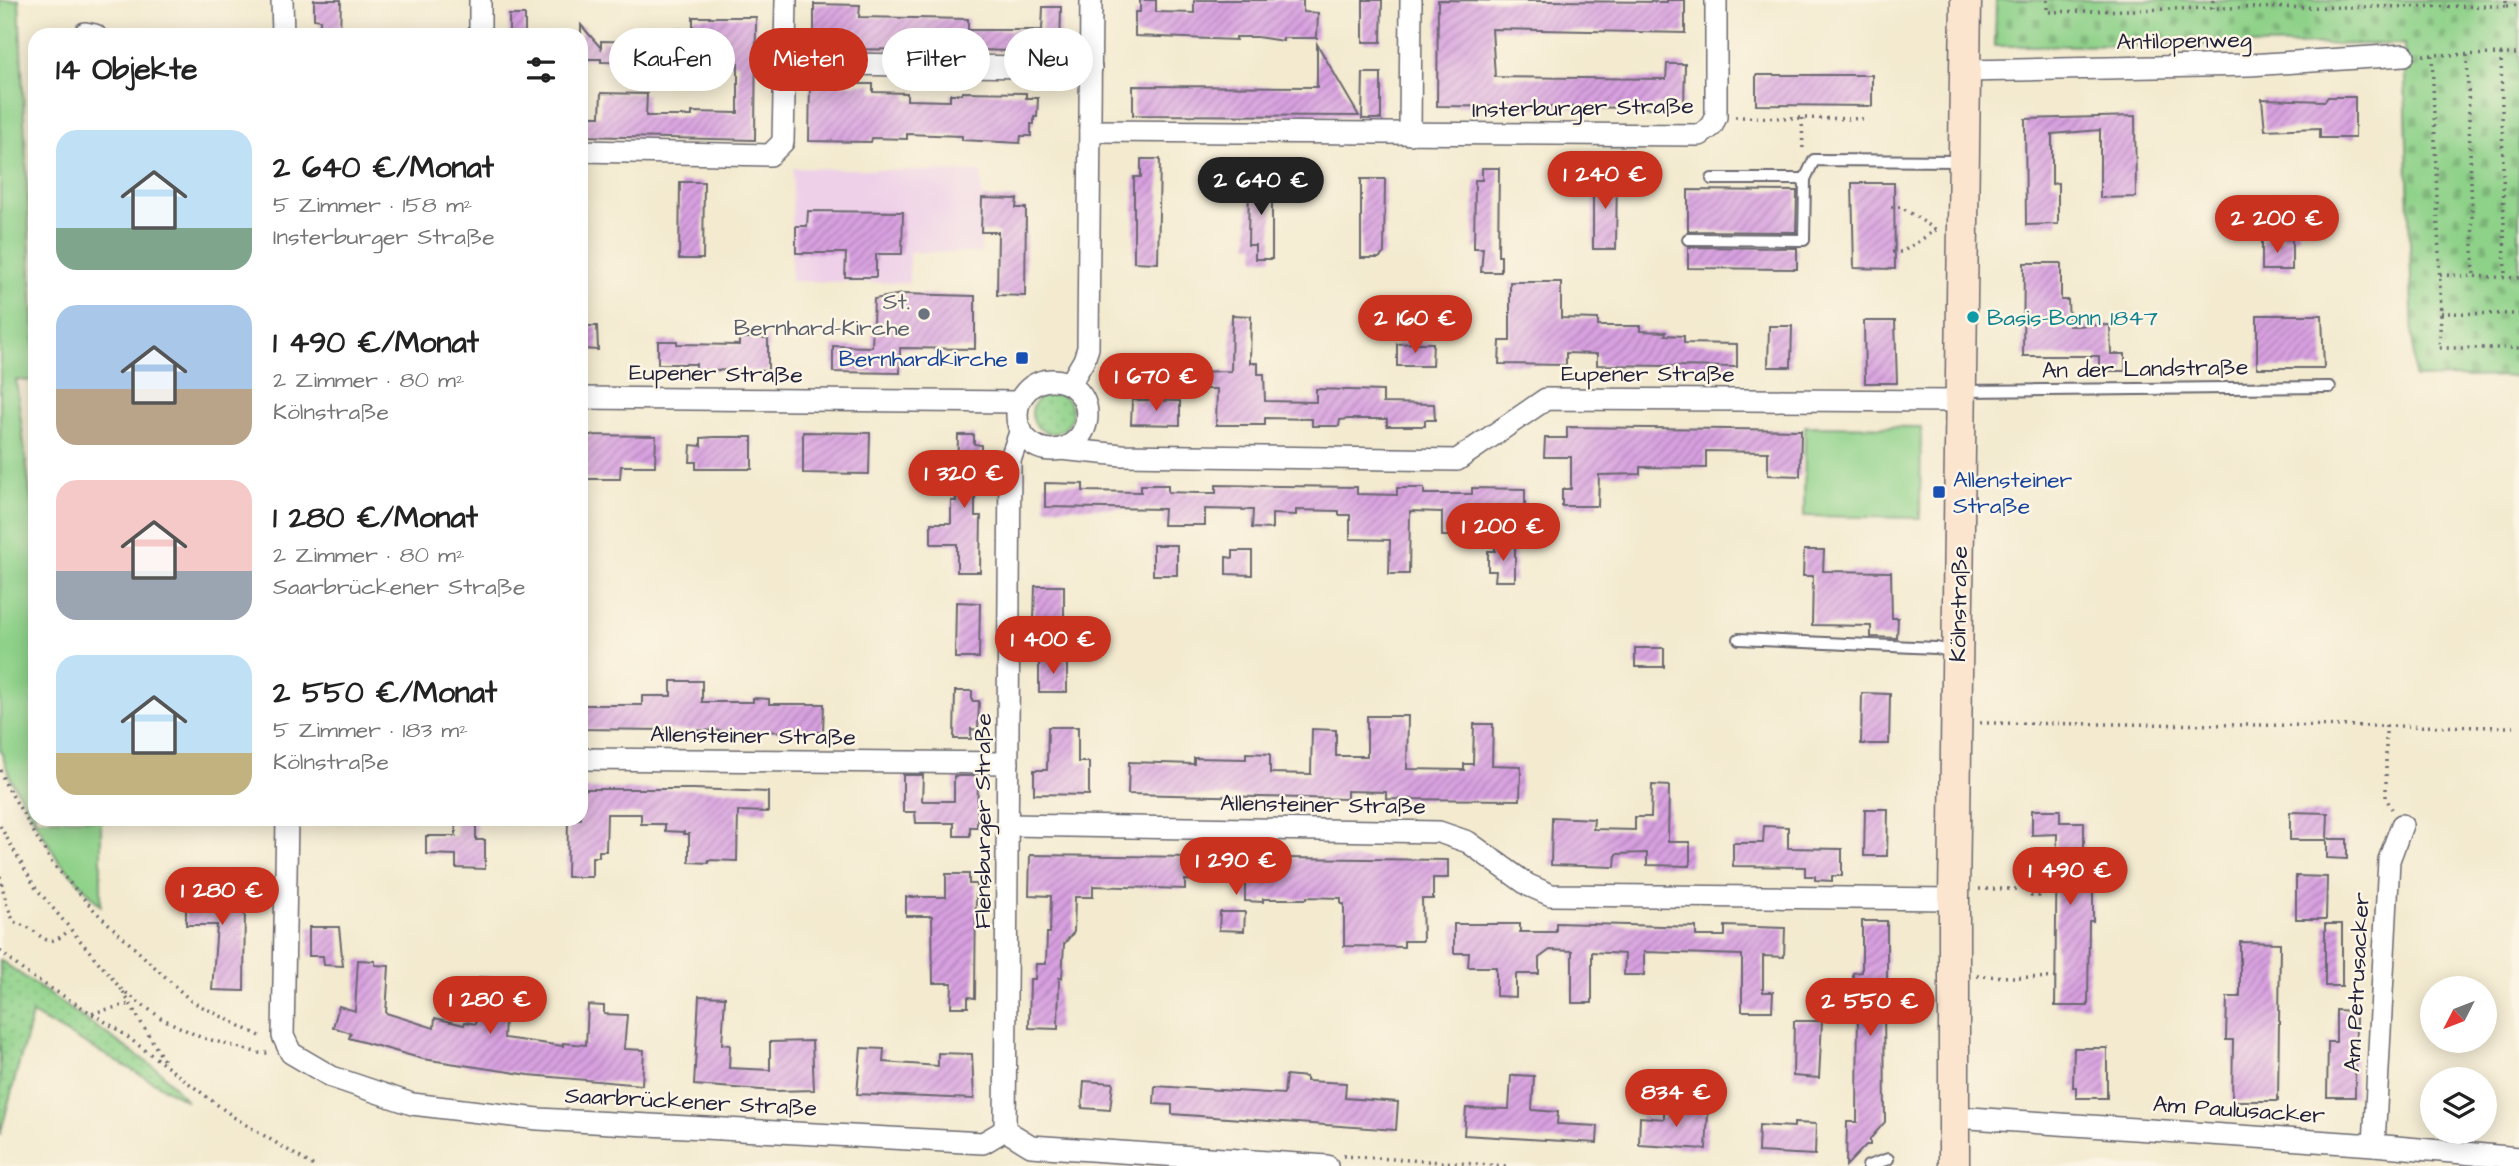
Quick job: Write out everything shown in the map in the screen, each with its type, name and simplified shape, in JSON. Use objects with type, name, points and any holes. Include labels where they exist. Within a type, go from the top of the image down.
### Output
[{"type":"main road","name":"Kölnstraße","points":[[1954,1166],[1965,894],[1956,724],[1966,0]]},
{"type":"street","points":[[282,0],[283,28]]},
{"type":"street","points":[[480,0],[480,28]]},
{"type":"street","points":[[785,28],[786,0]]},
{"type":"street","points":[[1091,0],[1091,28]]},
{"type":"street","points":[[1410,134],[1411,0]]},
{"type":"street","name":"Insterburger Straße","points":[[1090,131],[1690,136],[1707,130],[1716,117],[1716,0]]},
{"type":"street","name":"Antilopenweg","points":[[1966,71],[2249,65],[2404,55]]},
{"type":"street","points":[[868,64],[1004,67]]},
{"type":"street","points":[[588,151],[770,155],[783,142],[784,91]]},
{"type":"street","points":[[1070,384],[1088,348],[1091,91]]},
{"type":"street","points":[[1052,379],[1070,384],[1083,396],[1088,412],[1085,428],[1075,442],[1059,449],[1044,449],[1030,442],[1021,430],[1017,416],[1019,402],[1025,392],[1034,384],[1052,379]]},
{"type":"street","name":"Eupener Straße","points":[[1059,449],[1122,455],[1457,460],[1546,399],[1961,396]]},
{"type":"street","name":"Eupener Straße","points":[[588,398],[1019,402]]},
{"type":"street","name":"Flensburger Straße","points":[[1005,1130],[1010,460],[1021,430]]},
{"type":"street","name":"Allensteiner Straße","points":[[588,759],[1008,764]]},
{"type":"street","name":"Allensteiner Straße","points":[[1009,825],[1439,832],[1468,842],[1528,886],[1551,895],[1965,894]]},
{"type":"street","name":"Am Petrusacker","points":[[2374,1145],[2389,860],[2402,825]]},
{"type":"street","points":[[287,826],[283,1036],[291,1053]]},
{"type":"street","name":"Saarbrückener Straße","points":[[291,1053],[332,1077],[412,1104],[538,1119],[983,1143],[1005,1130]]},
{"type":"street","name":"Am Paulusacker","points":[[1955,1117],[2374,1145],[2519,1158]]},
{"type":"street","points":[[1005,1130],[1031,1146],[1327,1166]]},
{"type":"lane","points":[[1688,239],[1804,240],[1805,179],[1814,160],[1965,161]]},
{"type":"lane","points":[[1712,178],[1805,179]]},
{"type":"lane","name":"An der Landstraße","points":[[1961,396],[2330,387]]},
{"type":"lane","points":[[1739,639],[1936,648],[1958,653]]},
{"type":"lane","points":[[1868,1166],[1888,1159]]},
{"type":"path","points":[[2047,0],[2046,12],[2506,3],[2519,5]]},
{"type":"path","points":[[2213,0],[2213,8]]},
{"type":"path","points":[[2501,54],[2505,277]]},
{"type":"path","points":[[2404,55],[2519,54]]},
{"type":"path","points":[[2432,55],[2441,313],[2439,348],[2519,348]]},
{"type":"path","points":[[2467,55],[2474,276]]},
{"type":"path","points":[[1716,117],[1866,119]]},
{"type":"path","points":[[1801,118],[1803,151],[1814,160]]},
{"type":"path","points":[[1891,207],[1901,208],[1938,230],[1902,252],[1892,252]]},
{"type":"path","points":[[2440,275],[2519,278]]},
{"type":"path","points":[[2441,313],[2519,314]]},
{"type":"path","points":[[1956,724],[2519,727]]},
{"type":"path","points":[[2386,725],[2386,798],[2402,825]]},
{"type":"path","points":[[0,770],[28,820]]},
{"type":"path","points":[[31,826],[52,863],[96,912],[191,1001],[291,1053]]},
{"type":"path","points":[[1,831],[35,887],[122,990],[166,1064]]},
{"type":"path","points":[[0,876],[14,922],[34,931],[48,942],[71,930]]},
{"type":"path","points":[[2031,883],[2039,883],[2042,890],[2039,897],[2031,896],[2027,889],[2031,883]]},
{"type":"path","points":[[1965,894],[2027,889]]},
{"type":"path","points":[[2042,890],[2055,890]]},
{"type":"path","points":[[0,951],[26,972],[166,1064],[235,1118],[314,1166]]},
{"type":"path","points":[[1975,976],[2055,978]]},
{"type":"path","points":[[122,990],[161,1018],[200,1037],[259,1053],[291,1053]]},
{"type":"path","points":[[92,1013],[130,1004]]},
{"type":"shaded area","points":[[793,168],[982,172],[981,253],[909,252],[909,283],[791,281]]},
{"type":"green space","points":[[0,0],[19,0],[28,205],[28,381],[16,380],[28,476],[28,809],[11,780],[0,749]]},
{"type":"green space","points":[[1996,0],[2519,0],[2519,376],[2414,378],[2404,44],[1995,46]]},
{"type":"green space","points":[[1052,393],[1066,399],[1072,413],[1066,427],[1052,433],[1038,427],[1032,413],[1038,399]]},
{"type":"green space","points":[[1805,426],[1921,427],[1920,518],[1804,516]]},
{"type":"green space","points":[[38,826],[101,826],[101,906],[58,860]]},
{"type":"green space","points":[[0,960],[161,1072],[187,1101],[32,1014],[0,1135]]},
{"type":"building","points":[[314,0],[341,0],[340,28],[320,28],[320,20],[314,19]]},
{"type":"building","points":[[1140,0],[1156,0],[1156,12],[1194,13],[1194,0],[1303,0],[1303,12],[1318,13],[1317,38],[1283,38],[1283,41],[1257,37],[1236,37],[1236,40],[1135,36],[1135,12],[1140,12]]},
{"type":"building","points":[[1363,0],[1382,0],[1381,42],[1363,42]]},
{"type":"building","points":[[1438,0],[1685,0],[1685,33],[1492,29],[1495,77],[1666,79],[1667,64],[1685,64],[1684,105],[1654,105],[1654,108],[1437,106]]},
{"type":"building","points":[[814,4],[860,5],[859,17],[968,19],[968,28],[882,28],[882,49],[868,49],[868,28],[814,28]]},
{"type":"building","points":[[1043,7],[1061,7],[1061,28],[1042,28]]},
{"type":"building","points":[[509,15],[525,15],[525,28],[509,28]]},
{"type":"building","points":[[693,17],[756,17],[756,28],[749,28],[749,91],[755,91],[755,140],[588,136],[588,116],[600,116],[601,93],[647,94],[646,116],[692,116],[692,112],[738,113],[738,63],[735,63],[735,28],[693,28]]},
{"type":"building","points":[[990,30],[1004,30],[1004,51],[990,50]]},
{"type":"building","points":[[588,33],[601,48],[601,41],[609,41],[609,62],[588,59]]},
{"type":"building","points":[[1317,44],[1359,116],[1133,115],[1133,86],[1317,87]]},
{"type":"building","points":[[1363,73],[1381,73],[1381,119],[1362,119]]},
{"type":"building","points":[[1756,75],[1872,75],[1872,106],[1756,105]]},
{"type":"building","points":[[868,84],[873,84],[873,92],[907,93],[907,100],[950,101],[950,94],[962,92],[1026,93],[1026,98],[1038,98],[1037,117],[1034,117],[1034,124],[1031,124],[1031,136],[1021,136],[1020,143],[962,140],[962,136],[907,134],[907,139],[872,138],[871,142],[809,141],[810,91],[868,91]]},
{"type":"building","points":[[2328,97],[2355,97],[2355,138],[2320,138],[2320,128],[2265,130],[2262,99],[2325,101]]},
{"type":"building","points":[[2135,116],[2136,197],[2100,198],[2100,130],[2052,134],[2052,184],[2058,183],[2058,224],[2026,225],[2025,119]]},
{"type":"building","points":[[1141,159],[1160,159],[1158,263],[1134,262],[1134,177],[1141,177]]},
{"type":"building","points":[[1482,168],[1499,168],[1498,256],[1501,256],[1501,272],[1481,272],[1483,248],[1474,248],[1475,180],[1482,180]]},
{"type":"building","points":[[1601,170],[1617,171],[1616,249],[1593,249],[1593,181],[1601,181]]},
{"type":"building","points":[[1249,178],[1272,178],[1272,259],[1255,259],[1255,245],[1248,245]]},
{"type":"building","points":[[1361,179],[1385,179],[1384,253],[1379,258],[1361,258]]},
{"type":"building","points":[[680,182],[704,182],[703,259],[679,259]]},
{"type":"building","points":[[1852,183],[1894,183],[1895,269],[1854,268]]},
{"type":"building","points":[[1688,190],[1797,191],[1796,232],[1688,231]]},
{"type":"building","points":[[982,198],[1017,199],[1016,208],[1026,208],[1025,296],[997,295],[998,232],[981,232]]},
{"type":"building","points":[[808,211],[903,212],[902,254],[876,254],[876,277],[845,277],[846,253],[796,253],[796,226],[807,226]]},
{"type":"building","points":[[2299,218],[2299,238],[2281,238],[2280,219]]},
{"type":"building","points":[[2262,239],[2292,239],[2292,270],[2262,270]]},
{"type":"building","points":[[1688,247],[1797,248],[1797,269],[1688,268]]},
{"type":"building","points":[[2024,263],[2061,263],[2061,300],[2068,300],[2069,326],[2110,325],[2111,354],[2125,354],[2125,371],[2099,371],[2099,356],[2023,356]]},
{"type":"building","points":[[1510,282],[1561,282],[1561,318],[1598,319],[1598,326],[1640,326],[1640,331],[1684,336],[1684,343],[1737,344],[1737,367],[1597,365],[1597,354],[1566,353],[1566,365],[1499,364],[1500,341],[1510,341]]},
{"type":"building","points":[[902,294],[975,296],[975,349],[900,348],[900,373],[833,372],[833,346],[872,347],[874,299]]},
{"type":"building","points":[[1232,315],[1251,316],[1250,363],[1258,363],[1258,374],[1264,374],[1265,401],[1316,402],[1316,389],[1383,391],[1383,403],[1434,404],[1435,420],[1425,420],[1425,426],[1387,426],[1387,419],[1349,419],[1340,420],[1339,426],[1312,426],[1312,419],[1265,418],[1265,425],[1216,425],[1217,389],[1189,389],[1189,372],[1231,371]]},
{"type":"building","points":[[2257,315],[2322,315],[2324,368],[2257,368]]},
{"type":"building","points":[[1864,321],[1895,321],[1897,383],[1865,383]]},
{"type":"building","points":[[588,326],[597,326],[598,350],[588,349]]},
{"type":"building","points":[[1769,326],[1792,326],[1791,367],[1768,367]]},
{"type":"building","points":[[739,338],[768,338],[768,371],[696,370],[696,364],[658,364],[658,341],[739,345]]},
{"type":"building","points":[[1433,343],[1432,366],[1397,366],[1397,344]]},
{"type":"building","points":[[1132,400],[1180,401],[1180,425],[1131,424]]},
{"type":"building","points":[[1567,427],[1801,430],[1800,476],[1768,475],[1768,452],[1706,451],[1706,468],[1640,467],[1640,474],[1599,475],[1598,506],[1562,506],[1562,489],[1571,489],[1571,457],[1544,457],[1545,438],[1567,438]]},
{"type":"building","points":[[803,432],[870,433],[869,474],[803,473]]},
{"type":"building","points":[[588,435],[656,436],[655,466],[621,466],[620,479],[588,479]]},
{"type":"building","points":[[958,435],[974,435],[974,444],[981,445],[981,472],[975,472],[975,516],[981,516],[980,572],[957,572],[957,544],[931,544],[931,523],[951,523],[951,501],[956,501]]},
{"type":"building","points":[[752,437],[752,469],[696,469],[696,462],[690,462],[691,445],[701,446],[701,438]]},
{"type":"building","points":[[1045,483],[1083,484],[1083,491],[1141,492],[1141,485],[1168,485],[1168,492],[1197,493],[1216,493],[1216,485],[1357,487],[1357,494],[1397,495],[1397,488],[1424,488],[1424,494],[1472,494],[1472,488],[1525,489],[1525,532],[1505,532],[1505,513],[1463,512],[1463,536],[1442,536],[1442,512],[1410,511],[1409,574],[1389,574],[1390,540],[1350,539],[1350,515],[1339,515],[1339,511],[1296,510],[1296,515],[1272,514],[1272,529],[1252,528],[1253,510],[1205,509],[1205,525],[1163,525],[1164,509],[1045,507]]},
{"type":"building","points":[[1153,545],[1177,545],[1177,575],[1153,575]]},
{"type":"building","points":[[1495,546],[1515,546],[1515,581],[1495,581],[1496,571],[1488,571],[1488,551],[1495,551]]},
{"type":"building","points":[[1804,550],[1824,550],[1823,571],[1891,572],[1892,618],[1898,618],[1897,638],[1871,637],[1871,626],[1812,625],[1813,576],[1803,576]]},
{"type":"building","points":[[1233,551],[1252,551],[1252,575],[1226,574],[1226,557],[1233,558]]},
{"type":"building","points":[[1035,586],[1064,586],[1064,622],[1034,621]]},
{"type":"building","points":[[956,602],[980,603],[979,658],[955,658]]},
{"type":"building","points":[[1635,648],[1664,648],[1664,667],[1635,667]]},
{"type":"building","points":[[1039,659],[1067,659],[1067,692],[1039,692]]},
{"type":"building","points":[[671,681],[702,681],[702,702],[753,702],[753,698],[769,699],[769,704],[824,704],[823,732],[588,729],[588,705],[642,705],[642,696],[671,696]]},
{"type":"building","points":[[955,691],[972,691],[972,701],[979,701],[978,730],[971,729],[971,739],[954,739]]},
{"type":"building","points":[[1862,693],[1890,694],[1889,744],[1861,744]]},
{"type":"building","points":[[1367,716],[1408,716],[1407,769],[1464,770],[1464,764],[1473,764],[1474,724],[1493,724],[1492,765],[1521,766],[1520,800],[1386,799],[1386,792],[1347,791],[1347,799],[1128,794],[1129,762],[1194,764],[1194,758],[1246,759],[1246,753],[1270,754],[1270,773],[1311,774],[1312,729],[1336,730],[1336,756],[1367,756]]},
{"type":"building","points":[[1048,727],[1078,727],[1078,762],[1089,762],[1089,795],[1034,794],[1034,770],[1047,770]]},
{"type":"building","points":[[903,775],[923,775],[922,801],[954,801],[954,776],[978,776],[977,827],[970,827],[970,836],[954,836],[954,823],[916,823],[915,812],[903,812]]},
{"type":"building","points":[[1652,785],[1669,786],[1668,842],[1690,842],[1690,866],[1647,865],[1647,853],[1616,854],[1615,867],[1551,865],[1552,817],[1594,819],[1593,829],[1635,830],[1635,817],[1651,817]]},
{"type":"building","points":[[588,789],[768,792],[768,812],[738,811],[737,861],[689,862],[689,834],[665,831],[665,824],[641,824],[641,814],[607,814],[606,851],[599,851],[599,857],[592,857],[592,877],[567,877],[568,826],[588,826]]},
{"type":"building","points":[[1865,809],[1888,809],[1887,856],[1864,856]]},
{"type":"building","points":[[2032,810],[2060,810],[2060,822],[2084,822],[2084,858],[2093,859],[2093,921],[2089,921],[2088,1006],[2055,1006],[2057,834],[2032,835]]},
{"type":"building","points":[[2290,812],[2328,813],[2327,839],[2347,839],[2347,859],[2327,858],[2327,840],[2290,840]]},
{"type":"building","points":[[456,826],[476,826],[476,840],[485,840],[485,869],[456,868],[456,855],[426,854],[426,836],[456,836]]},
{"type":"building","points":[[1764,826],[1788,827],[1788,848],[1842,849],[1842,876],[1832,876],[1832,881],[1815,880],[1815,876],[1805,876],[1805,867],[1733,866],[1733,843],[1763,843]]},
{"type":"building","points":[[1030,855],[1448,860],[1448,878],[1433,878],[1433,899],[1422,899],[1423,941],[1404,941],[1404,947],[1344,946],[1344,904],[1341,904],[1341,898],[1245,901],[1245,881],[1185,880],[1185,889],[1093,886],[1093,897],[1075,897],[1074,932],[1064,944],[1062,978],[1059,978],[1058,1029],[1029,1028],[1030,979],[1035,979],[1036,964],[1046,964],[1051,896],[1029,895]]},
{"type":"building","points":[[197,874],[236,875],[235,903],[245,903],[244,991],[212,990],[217,925],[186,925],[186,909],[193,909],[193,880]]},
{"type":"building","points":[[946,874],[969,874],[969,884],[976,884],[975,998],[968,997],[968,1007],[951,1007],[952,983],[933,983],[932,916],[906,916],[906,897],[946,897]]},
{"type":"building","points":[[2296,876],[2327,877],[2326,919],[2296,919]]},
{"type":"building","points":[[1220,912],[1245,912],[1244,931],[1219,930]]},
{"type":"building","points":[[1862,921],[1887,921],[1887,1000],[1884,1000],[1885,1122],[1870,1139],[1870,1145],[1866,1145],[1846,1166],[1847,1122],[1857,1122],[1858,1000],[1853,1000],[1853,973],[1862,972]]},
{"type":"building","points":[[1556,923],[1696,927],[1696,936],[1725,936],[1725,926],[1785,928],[1784,957],[1763,956],[1763,992],[1773,992],[1772,1011],[1742,1011],[1742,955],[1644,952],[1644,975],[1624,975],[1625,954],[1592,952],[1592,1003],[1572,1003],[1572,951],[1550,950],[1539,958],[1539,974],[1516,974],[1516,997],[1496,996],[1496,967],[1468,967],[1469,953],[1454,953],[1454,924],[1520,924],[1520,932],[1556,932]]},
{"type":"building","points":[[2325,924],[2342,924],[2342,986],[2325,986]]},
{"type":"building","points":[[309,927],[339,927],[343,966],[324,965],[323,956],[309,956]]},
{"type":"building","points":[[2240,942],[2280,943],[2278,1101],[2232,1101],[2233,1040],[2226,1040],[2227,997],[2240,997]]},
{"type":"building","points":[[358,960],[375,961],[375,965],[389,966],[386,1013],[434,1028],[435,1018],[464,1025],[465,1022],[476,1024],[479,977],[507,979],[504,1038],[563,1046],[563,1043],[586,1045],[588,1005],[604,1006],[604,1014],[627,1015],[624,1049],[644,1050],[642,1085],[529,1075],[423,1059],[349,1038],[351,1033],[333,1027],[339,1006],[355,1011]]},
{"type":"building","points":[[699,996],[725,997],[722,1044],[730,1045],[729,1068],[770,1070],[770,1042],[812,1041],[814,1090],[776,1091],[694,1085]]},
{"type":"building","points":[[2336,1010],[2356,1011],[2355,1097],[2327,1097],[2328,1042],[2336,1042]]},
{"type":"building","points":[[1794,1021],[1822,1021],[1819,1078],[1793,1076]]},
{"type":"building","points":[[861,1048],[884,1049],[883,1062],[938,1066],[938,1053],[972,1054],[974,1099],[857,1094]]},
{"type":"building","points":[[2074,1048],[2107,1048],[2107,1098],[2076,1098],[2076,1087],[2073,1087]]},
{"type":"building","points":[[1286,1075],[1306,1077],[1306,1081],[1346,1083],[1345,1098],[1398,1102],[1396,1130],[1172,1114],[1172,1105],[1154,1104],[1155,1086],[1284,1094]]},
{"type":"building","points":[[1511,1076],[1534,1076],[1532,1110],[1558,1112],[1557,1124],[1598,1126],[1597,1143],[1464,1135],[1466,1108],[1509,1109]]},
{"type":"building","points":[[1084,1081],[1113,1083],[1110,1110],[1082,1108]]},
{"type":"building","points":[[1683,1103],[1699,1104],[1699,1113],[1708,1113],[1706,1149],[1639,1145],[1640,1117],[1664,1119],[1664,1111],[1682,1112]]},
{"type":"building","points":[[1794,1123],[1816,1124],[1815,1155],[1758,1152],[1759,1125],[1794,1127]]},
{"type":"place","name":"St. Bernhard-Kirche","points":[[924,314]]},
{"type":"place","name":"Basis-Bonn 1847","points":[[1973,317]]},
{"type":"place","name":"Bernhardkirche","points":[[1022,358]]},
{"type":"place","name":"Allensteiner Straße","points":[[1939,492]]}]
